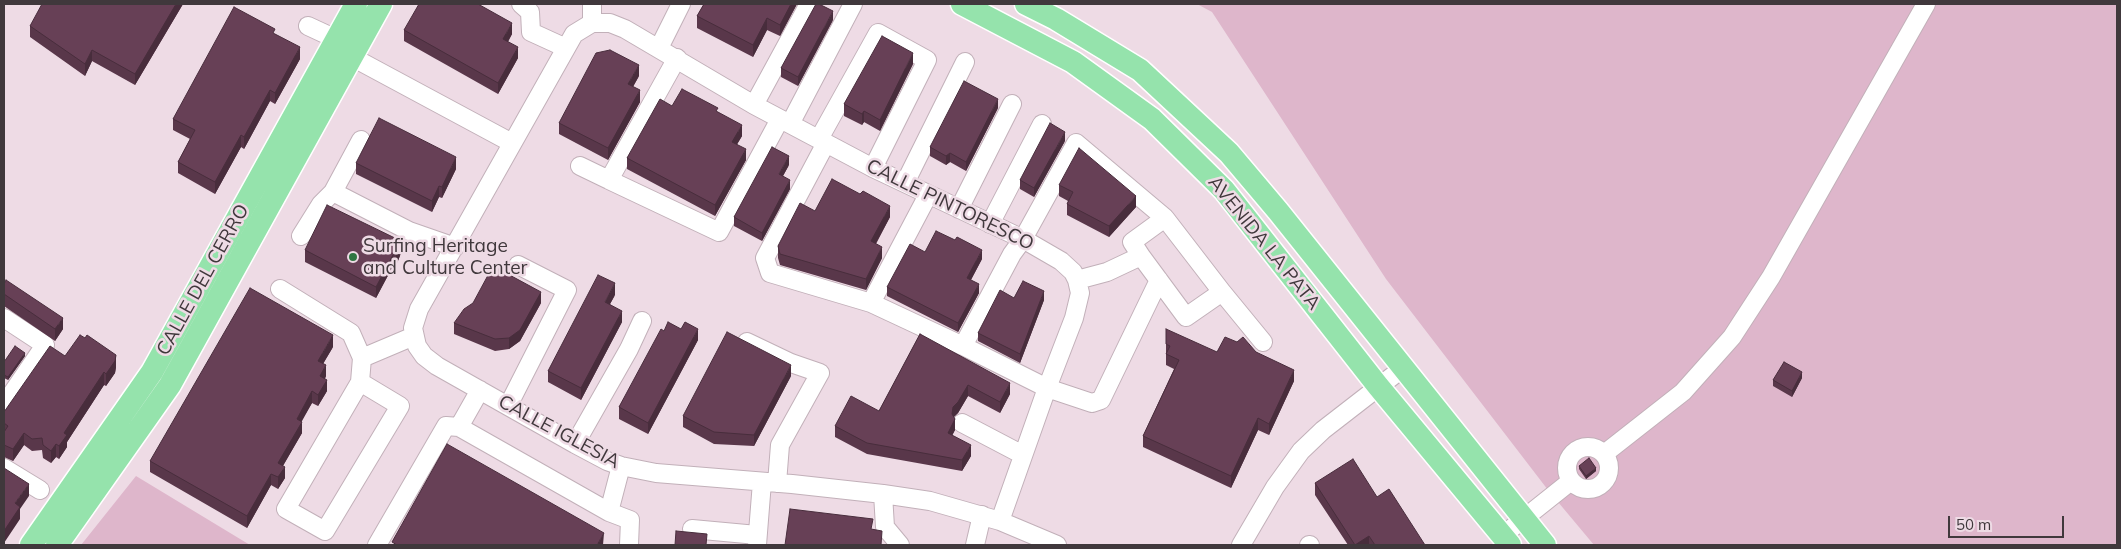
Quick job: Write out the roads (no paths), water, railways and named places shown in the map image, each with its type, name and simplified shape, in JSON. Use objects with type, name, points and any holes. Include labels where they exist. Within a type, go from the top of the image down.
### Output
[{"type":"main road","name":"CALLE DEL CERRO","points":[[32,545],[152,372],[356,4]]},
{"type":"main road","name":"CALLE DEL CERRO","points":[[57,545],[170,385],[381,4]]},
{"type":"main road","name":"AVENIDA LA PATA","points":[[962,4],[1073,62],[1152,119],[1224,190],[1378,386],[1506,540]]},
{"type":"main road","name":"AVENIDA LA PATA","points":[[1026,4],[1056,19],[1140,70],[1230,153],[1545,545]]},
{"type":"street","points":[[521,4],[530,12],[531,32],[566,48]]},
{"type":"street","points":[[362,358],[414,336],[413,328],[419,309],[566,48],[574,34],[592,23],[592,4]]},
{"type":"street","points":[[659,48],[681,4]]},
{"type":"street","points":[[754,106],[810,4]]},
{"type":"street","points":[[580,166],[719,232],[853,4]]},
{"type":"street","points":[[1604,454],[1683,392],[1732,337],[1770,276],[1926,4]]},
{"type":"street","name":"CALLE PINTORESCO","points":[[592,23],[610,23],[625,29],[754,106],[873,168],[1023,239],[1061,261],[1073,272],[1078,280]]},
{"type":"street","points":[[308,26],[336,39]]},
{"type":"street","points":[[873,168],[927,60],[878,33],[822,141],[765,258],[770,273],[871,302],[1047,388],[1092,403],[1101,400],[1159,280]]},
{"type":"street","points":[[352,57],[512,143]]},
{"type":"street","points":[[609,180],[676,58]]},
{"type":"street","points":[[905,183],[964,62]]},
{"type":"street","points":[[959,209],[1012,104]]},
{"type":"street","points":[[990,224],[1042,124]]},
{"type":"street","points":[[301,236],[321,204],[333,192],[361,140]]},
{"type":"street","points":[[963,346],[1012,254],[1023,239],[1076,143],[1165,218],[1263,342]]},
{"type":"street","points":[[333,192],[409,231],[455,247]]},
{"type":"street","points":[[871,302],[928,195]]},
{"type":"street","points":[[1165,218],[1132,242],[1186,317],[1222,292]]},
{"type":"street","points":[[1000,521],[1076,312],[1080,293],[1078,280],[1107,272],[1141,256]]},
{"type":"street","points":[[508,406],[567,290],[518,266]]},
{"type":"street","points":[[280,289],[351,333],[362,358],[360,382],[286,509],[325,531],[400,406],[360,382]]},
{"type":"street","points":[[4,318],[45,345],[4,405]]},
{"type":"street","points":[[575,444],[629,349],[642,320]]},
{"type":"street","name":"CALLE IGLESIA","points":[[414,336],[417,346],[429,361],[575,444],[607,461],[621,466],[656,473],[770,482],[930,501],[1000,521],[1057,545]]},
{"type":"street","points":[[692,529],[757,540],[780,445],[820,373],[747,342]]},
{"type":"street","points":[[1240,545],[1275,487],[1301,451],[1323,430],[1403,368]]},
{"type":"street","points":[[459,427],[480,390]]},
{"type":"street","points":[[962,423],[1023,455]]},
{"type":"street","points":[[377,545],[446,426],[459,427],[608,512],[630,520],[628,545]]},
{"type":"street","points":[[1585,447],[1604,454],[1609,468],[1608,475],[1599,486],[1585,489],[1578,487],[1571,481],[1566,471],[1567,464],[1573,453],[1585,447]]},
{"type":"street","points":[[608,512],[621,466]]},
{"type":"street","points":[[4,468],[40,490]]},
{"type":"street","points":[[1506,540],[1524,518],[1571,481]]},
{"type":"street","points":[[883,494],[885,527],[900,545]]},
{"type":"street","points":[[975,545],[982,515]]},
{"type":"place","name":"Surfing Heritage and Culture Center","points":[[353,257]]}]
